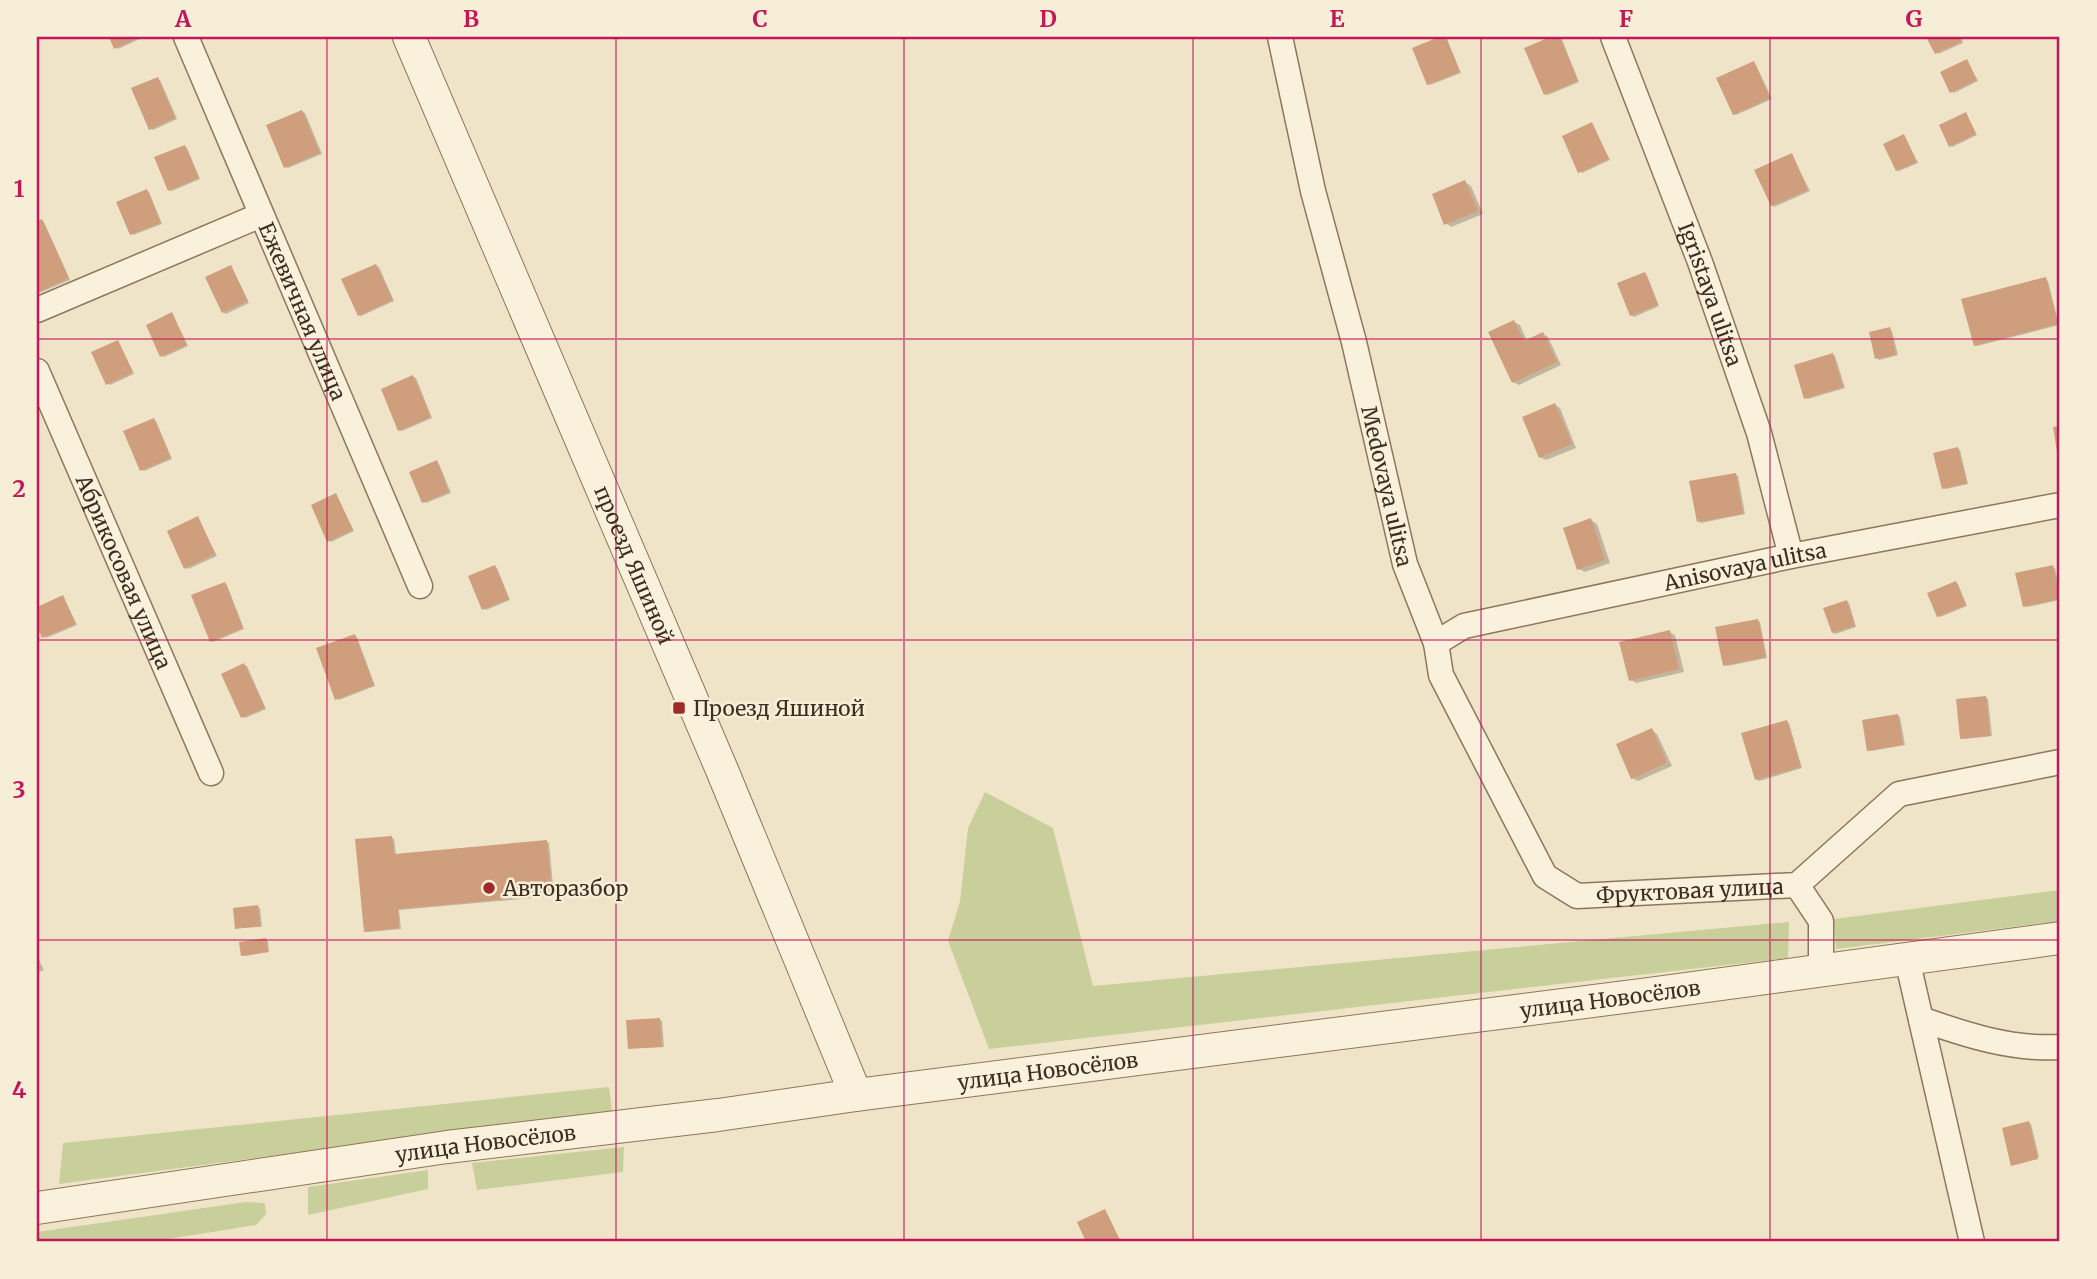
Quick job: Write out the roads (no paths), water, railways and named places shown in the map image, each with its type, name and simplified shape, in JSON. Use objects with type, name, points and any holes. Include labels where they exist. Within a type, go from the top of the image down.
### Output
[{"type":"street","name":"Ежевичная улица","points":[[186,37],[420,586]]},
{"type":"street","name":"проезд Яшиной","points":[[409,37],[717,757],[856,1095]]},
{"type":"street","name":"Medovaya ulitsa","points":[[1280,37],[1313,191],[1354,342],[1405,564],[1436,643],[1441,675],[1545,876],[1577,896]]},
{"type":"street","name":"Igristaya ulitsa","points":[[1613,37],[1700,262],[1759,433],[1791,556]]},
{"type":"street","points":[[37,310],[261,215]]},
{"type":"street","name":"Абрикосовая улица","points":[[37,371],[211,773]]},
{"type":"street","name":"Anisovaya ulitsa","points":[[1436,643],[1464,626],[1791,556],[2060,505]]},
{"type":"street","name":"Фруктовая улица","points":[[1577,896],[1797,885],[1899,794],[2060,762]]},
{"type":"street","points":[[1797,885],[1821,921],[1821,970]]},
{"type":"street","name":"улица Новосёлов","points":[[37,1208],[447,1147],[1198,1053],[2060,938]]},
{"type":"street","points":[[1907,959],[1972,1242]]},
{"type":"street","points":[[1921,1020],[1979,1039],[2044,1048],[2060,1047]]},
{"type":"place","name":"Проезд Яшиной","points":[[679,708]]},
{"type":"place","name":"Авторазбор","points":[[489,888]]}]
